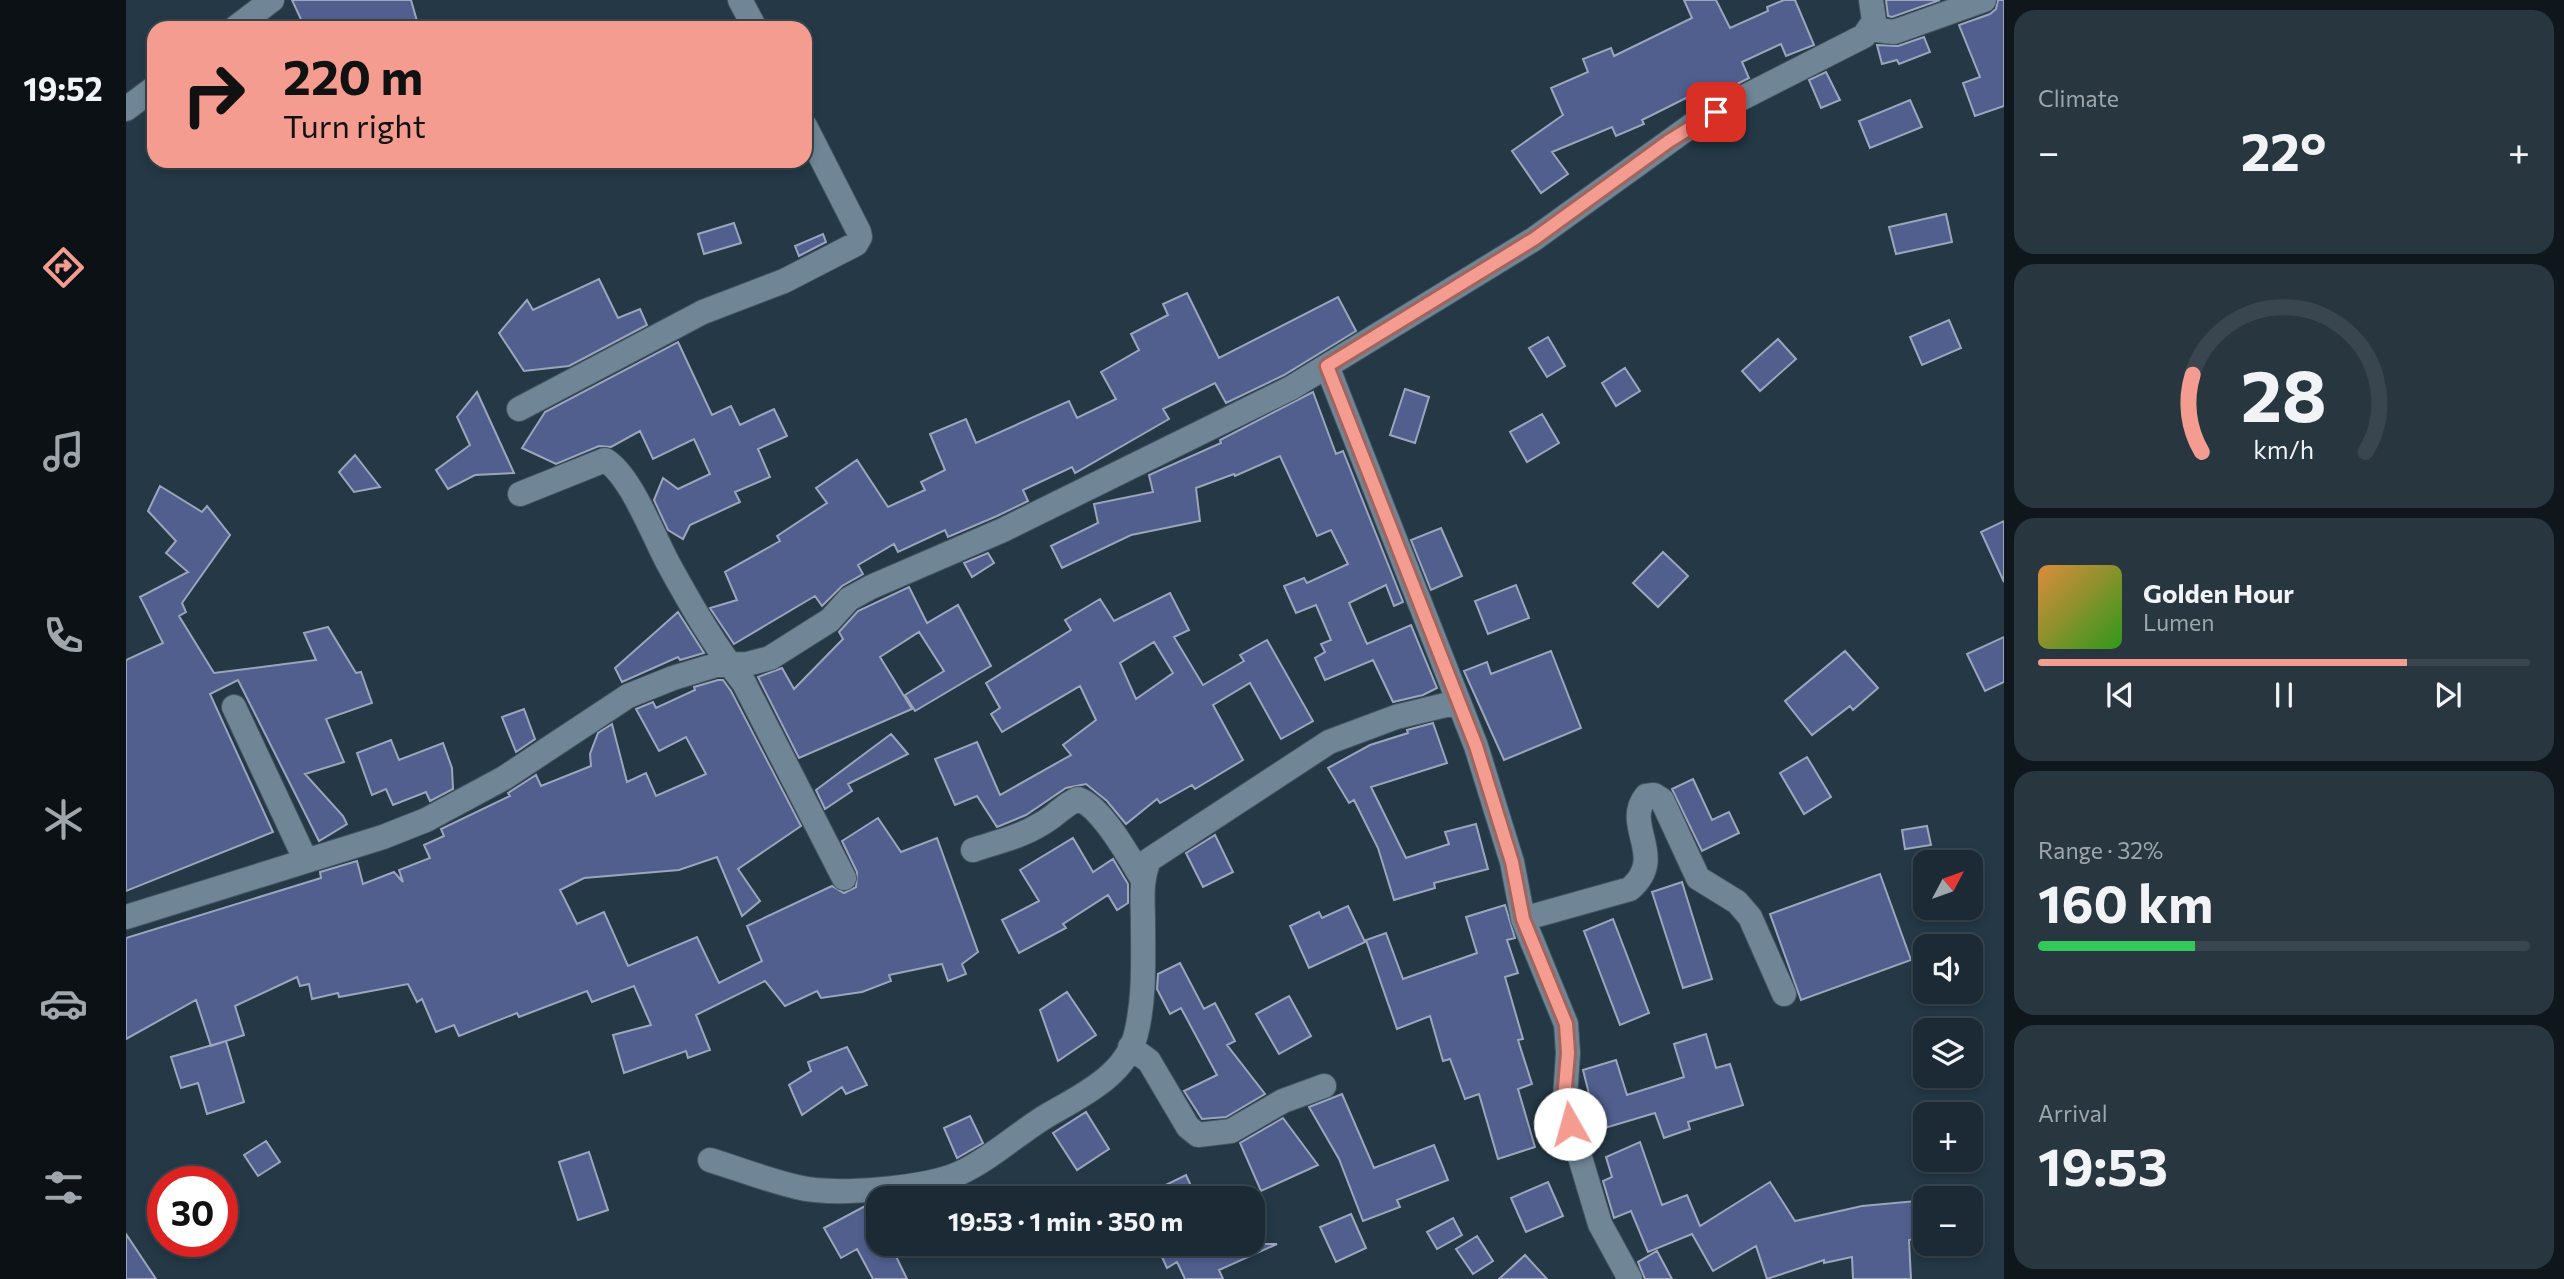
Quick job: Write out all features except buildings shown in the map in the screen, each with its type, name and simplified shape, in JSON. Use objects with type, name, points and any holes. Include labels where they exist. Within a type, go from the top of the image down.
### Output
[{"type":"street","points":[[244,21],[272,0]]},
{"type":"street","points":[[740,0],[751,21]]},
{"type":"street","points":[[126,917],[383,837],[426,820],[504,778],[628,696],[673,678],[770,658],[819,627],[849,599],[871,587],[1003,530],[1291,388],[1534,239],[1699,120],[1852,44],[1874,21],[1871,0]]},
{"type":"street","points":[[1869,29],[1894,32],[1984,0]]},
{"type":"street","points":[[126,109],[147,93]]},
{"type":"street","points":[[519,409],[703,312],[784,281],[856,244],[860,237],[859,232],[812,140]]},
{"type":"street","points":[[1327,366],[1476,746],[1512,862],[1523,919],[1566,1024],[1568,1053],[1564,1099],[1570,1124],[1600,1224],[1630,1279]]},
{"type":"street","points":[[520,495],[574,475],[594,463],[605,460],[612,464],[622,476],[669,565],[729,665],[744,682],[844,878]]},
{"type":"street","points":[[710,1160],[799,1188],[829,1191],[911,1186],[957,1175],[1092,1089],[1115,1070],[1130,1048],[1136,1036],[1143,987],[1142,878],[1149,860],[1329,742],[1396,717],[1458,702]]},
{"type":"street","points":[[234,706],[306,861]]},
{"type":"street","points":[[1523,919],[1630,889],[1642,879],[1647,870],[1639,815],[1640,803],[1646,796],[1654,795],[1662,800],[1698,878],[1708,887],[1737,902],[1750,917],[1784,994]]},
{"type":"street","points":[[974,850],[1019,836],[1044,823],[1059,808],[1077,799],[1086,801],[1107,826],[1142,878]]},
{"type":"street","points":[[1130,1048],[1149,1060],[1188,1127],[1198,1135],[1231,1131],[1283,1101],[1324,1086]]},
{"type":"route","points":[[1570,1124],[1564,1099],[1568,1053],[1566,1024],[1523,919],[1512,862],[1476,746],[1410,584],[1327,366],[1534,239],[1699,120],[1716,112]]}]
